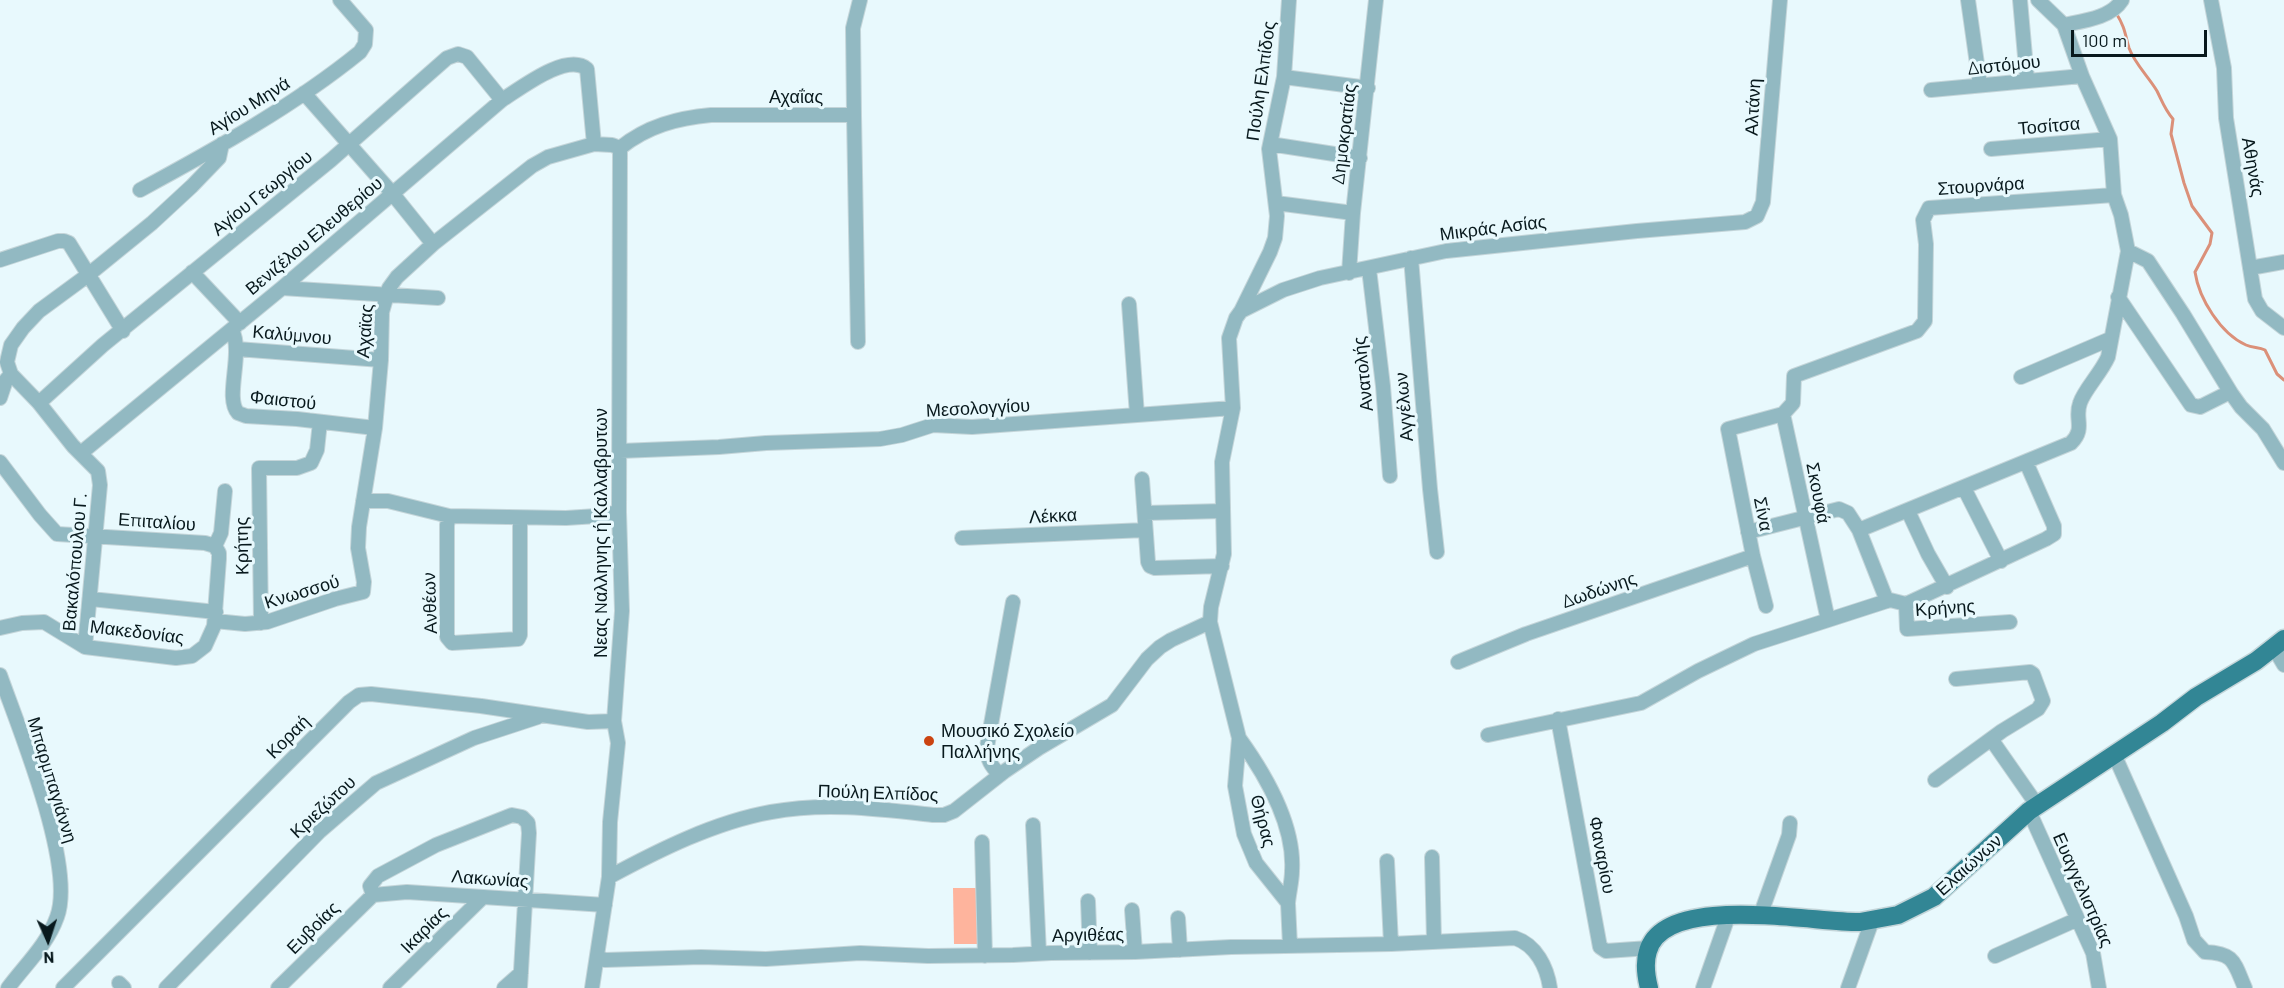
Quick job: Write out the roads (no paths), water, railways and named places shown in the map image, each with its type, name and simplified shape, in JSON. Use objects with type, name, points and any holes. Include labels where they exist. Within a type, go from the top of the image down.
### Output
[{"type":"main road","name":"Ελαιώνων","points":[[1649,948],[1659,935],[1679,923],[1706,916],[1728,914],[1850,922],[1872,921],[1905,913],[1934,897],[2033,808],[2169,718],[2196,697],[2256,661],[2279,643]]},
{"type":"main road","points":[[1649,948],[1646,964],[1649,988]]},
{"type":"street","name":"Αγίου Μηνά","points":[[140,190],[222,144],[304,93],[357,55],[364,47],[366,40],[364,26],[340,0]]},
{"type":"street","points":[[858,342],[853,28],[860,0]]},
{"type":"street","name":"Πούλη Ελπίδος","points":[[609,877],[634,863],[716,828],[774,811],[832,807],[944,815],[954,811],[1039,748],[1103,711],[1120,696],[1146,659],[1160,648],[1171,640],[1210,622],[1225,541],[1222,462],[1233,408],[1228,338],[1275,238],[1276,203],[1269,157],[1284,77],[1289,0]]},
{"type":"street","name":"Δημοκρατίας","points":[[1349,273],[1353,213],[1376,0]]},
{"type":"street","name":"Αλτάνη","points":[[1757,216],[1763,202],[1780,0]]},
{"type":"street","points":[[1968,0],[1980,85]]},
{"type":"street","points":[[2020,0],[2027,80]]},
{"type":"street","points":[[1859,530],[2071,443],[2080,428],[2078,412],[2080,401],[2102,372],[2108,357],[2128,251],[2121,215],[2114,195],[2110,139],[2082,76],[2064,25],[2038,0]]},
{"type":"street","name":"Αθηνάς","points":[[2211,0],[2224,68],[2226,118],[2255,299],[2262,311],[2278,318],[2284,328]]},
{"type":"street","points":[[2064,25],[2117,7]]},
{"type":"street","name":"Αγίου Γεωργίου","points":[[39,403],[80,365],[267,213],[441,62],[452,55],[461,55],[470,60],[502,100]]},
{"type":"street","name":"Βενιζέλου Ελευθερίου","points":[[81,453],[282,288],[502,100],[558,68],[580,64],[587,69],[589,74],[594,144]]},
{"type":"street","name":"Διστόμου","points":[[1931,90],[2082,76]]},
{"type":"street","points":[[1284,77],[1368,88]]},
{"type":"street","points":[[304,93],[392,193],[433,244]]},
{"type":"street","name":"Αχαΐας","points":[[624,145],[667,122],[689,117],[854,115]]},
{"type":"street","name":"Τοσίτσα","points":[[1991,149],[2110,139]]},
{"type":"street","points":[[0,398],[10,372],[7,362],[11,345],[23,328],[39,311],[152,223],[219,158],[222,144]]},
{"type":"street","name":"Αχαϊας","points":[[363,592],[358,548],[375,428],[381,360],[382,312],[386,296],[397,277],[433,244],[532,166],[548,157],[594,144],[624,145]]},
{"type":"street","points":[[1270,144],[1360,158]]},
{"type":"street","name":"Νεας Nαλληνης ή Καλλαβρυτων","points":[[592,988],[609,877],[612,790],[618,743],[614,721],[622,611],[620,451],[624,145]]},
{"type":"street","name":"Στουρνάρα","points":[[1783,414],[1793,403],[1794,376],[1917,331],[1922,327],[1926,244],[1923,220],[1929,208],[2114,195]]},
{"type":"street","points":[[1276,203],[1353,213]]},
{"type":"street","name":"Μικράς Ασίας","points":[[1241,311],[1292,287],[1320,278],[1446,251],[1745,222],[1757,216]]},
{"type":"street","points":[[0,260],[64,240],[69,243],[123,331]]},
{"type":"street","points":[[2128,251],[2148,261],[2230,392],[2262,429],[2284,463]]},
{"type":"street","name":"Αγγέλων","points":[[1412,258],[1437,552]]},
{"type":"street","points":[[2250,268],[2284,262]]},
{"type":"street","name":"Ανατολής","points":[[1369,269],[1383,386],[1390,476]]},
{"type":"street","name":"Φαιστού","points":[[192,272],[236,326],[237,349],[233,402],[238,413],[246,416],[375,428]]},
{"type":"street","points":[[282,288],[438,298]]},
{"type":"street","points":[[2118,297],[2191,405],[2200,407],[2230,392]]},
{"type":"street","points":[[1130,304],[1137,415]]},
{"type":"street","points":[[2021,377],[2110,339]]},
{"type":"street","name":"Καλύμνου","points":[[237,349],[381,360]]},
{"type":"street","name":"Βακαλόπουλου Γ.","points":[[10,372],[39,403],[73,446],[98,471],[100,479],[96,536],[85,647]]},
{"type":"street","name":"Μεσολογγίου","points":[[620,451],[880,439],[933,425],[972,428],[1233,408]]},
{"type":"street","name":"Σίνα","points":[[1766,606],[1753,556],[1728,429],[1783,414]]},
{"type":"street","name":"Σκουφά","points":[[1783,414],[1804,519],[1828,620]]},
{"type":"street","name":"Κρήτης","points":[[261,624],[259,468],[297,468],[311,463],[317,450],[320,422]]},
{"type":"street","name":"Επιταλίου","points":[[0,462],[53,531],[60,534],[205,543],[215,546]]},
{"type":"street","points":[[1488,735],[1641,703],[1698,671],[1755,644],[1887,601],[1897,600],[1906,604],[1947,587],[2046,539],[2055,532],[2052,520],[2026,462]]},
{"type":"street","points":[[1142,479],[1148,562],[1152,567],[1222,566]]},
{"type":"street","points":[[1964,488],[2001,561]]},
{"type":"street","points":[[215,546],[221,533],[225,491]]},
{"type":"street","points":[[363,501],[388,501],[449,516],[520,518],[597,516],[620,512]]},
{"type":"street","points":[[1748,532],[1839,509],[1848,513],[1859,530],[1887,601]]},
{"type":"street","points":[[1144,513],[1223,511]]},
{"type":"street","points":[[1908,511],[1928,554],[1947,587]]},
{"type":"street","name":"Ανθέων","points":[[449,516],[447,525],[447,637],[452,643],[515,641],[518,639],[520,635],[520,518]]},
{"type":"street","name":"Λέκκα","points":[[962,538],[1145,530]]},
{"type":"street","name":"Μακεδονίας","points":[[0,628],[22,623],[44,622],[85,647],[184,658],[206,646],[216,616],[219,554],[215,546]]},
{"type":"street","name":"Δωδώνης","points":[[1458,662],[1526,634],[1753,556]]},
{"type":"street","name":"Κνωσσού","points":[[91,599],[261,624],[334,599],[363,592]]},
{"type":"street","points":[[1000,775],[991,767],[987,758],[987,747],[1013,602]]},
{"type":"street","name":"Κρήνης","points":[[1906,604],[1906,629],[2010,622]]},
{"type":"street","name":"Θήρας","points":[[1210,622],[1239,738],[1235,786],[1244,834],[1256,863],[1288,903]]},
{"type":"street","points":[[2279,643],[2284,665]]},
{"type":"street","points":[[1935,780],[1991,739],[2042,706],[2043,701],[2033,674],[2016,672],[1956,679]]},
{"type":"street","name":"Μπαρμπαγιάννη","points":[[0,675],[45,806],[62,891],[58,916],[43,945],[8,988]]},
{"type":"street","name":"Κοραή","points":[[63,988],[354,697],[371,694],[588,722],[614,721]]},
{"type":"street","name":"Κριεζώτου","points":[[166,988],[320,832],[376,783],[490,732],[546,715]]},
{"type":"street","name":"Φαναρίου","points":[[1558,719],[1601,948],[1606,951],[1649,948]]},
{"type":"street","name":"Θήρας","points":[[1239,738],[1258,765],[1280,810],[1291,849],[1292,870],[1288,903],[1290,946]]},
{"type":"street","name":"Ευαγγελιστρίας","points":[[1991,739],[2033,808],[2093,953],[2094,987]]},
{"type":"street","points":[[2114,754],[2186,916],[2194,940],[2205,952],[2221,952],[2228,955],[2245,988]]},
{"type":"street","name":"Ευβοίας","points":[[278,988],[373,895],[370,886],[378,876],[436,845],[512,815],[522,817],[528,823],[525,899]]},
{"type":"street","points":[[1760,916],[1789,835],[1790,823]]},
{"type":"street","points":[[1033,825],[1039,953]]},
{"type":"street","points":[[982,842],[985,956]]},
{"type":"street","points":[[1432,857],[1434,941]]},
{"type":"street","points":[[1388,861],[1391,944]]},
{"type":"street","name":"Λακωνίας","points":[[373,895],[407,892],[605,905]]},
{"type":"street","name":"Ικαρίας","points":[[390,988],[483,897]]},
{"type":"street","points":[[520,988],[525,899]]},
{"type":"street","points":[[1088,901],[1090,953]]},
{"type":"street","points":[[1132,910],[1135,952]]},
{"type":"street","points":[[1704,988],[1728,914]]},
{"type":"street","points":[[1178,918],[1180,950]]},
{"type":"street","points":[[1995,956],[2078,919]]},
{"type":"street","points":[[1848,988],[1872,921]]},
{"type":"street","name":"Αργιθέας","points":[[598,957],[605,960],[701,957],[766,958],[860,953],[985,956],[1518,939],[1534,951],[1542,962],[1550,988]]},
{"type":"street","points":[[504,988],[521,973]]},
{"type":"waterway","points":[[2116,13],[2132,54],[2173,119],[2171,134],[2184,183],[2192,206],[2212,233],[2210,244],[2195,272],[2206,304],[2228,333],[2246,345],[2265,350],[2277,374],[2284,380]]},
{"type":"place","name":"Μουσικό Σχολείο Παλλήνης","points":[[929,741]]}]
